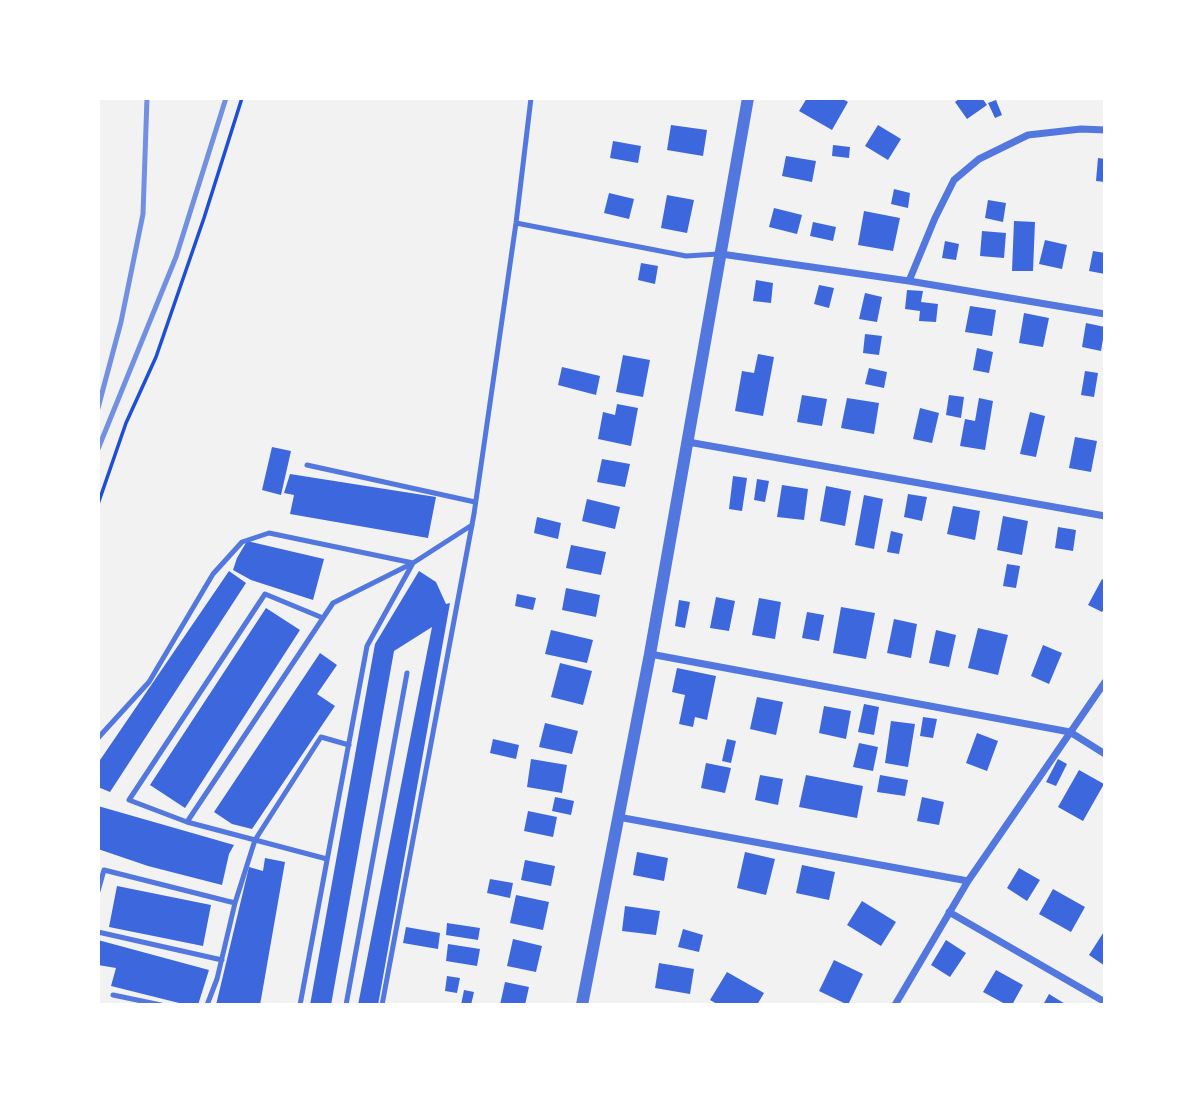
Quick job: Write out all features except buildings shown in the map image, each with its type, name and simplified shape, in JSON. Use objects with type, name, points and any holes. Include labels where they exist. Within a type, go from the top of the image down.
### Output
[{"type":"street","points":[[582,1005],[650,654],[748,98]]},
{"type":"street","points":[[909,281],[954,180],[979,159],[1028,135],[1105,130]]},
{"type":"street","points":[[721,254],[909,281],[1105,314]]},
{"type":"street","points":[[688,442],[1105,516]]},
{"type":"street","points":[[650,654],[1070,732],[1105,754]]},
{"type":"street","points":[[895,1005],[968,881],[1105,682]]},
{"type":"street","points":[[618,817],[968,881]]},
{"type":"street","points":[[948,912],[1105,1002]]},
{"type":"lane","points":[[382,1005],[472,525],[516,223],[531,98]]},
{"type":"lane","points":[[516,223],[686,256],[721,254]]},
{"type":"lane","points":[[307,465],[475,502]]},
{"type":"lane","points":[[187,822],[333,603],[413,563],[472,525]]},
{"type":"lane","points":[[98,738],[149,681],[213,574],[242,542],[269,533],[413,563]]},
{"type":"lane","points":[[300,1005],[367,646],[413,563]]},
{"type":"lane","points":[[323,618],[265,594],[128,800],[187,822],[327,859]]},
{"type":"lane","points":[[345,1005],[407,673]]},
{"type":"lane","points":[[206,1005],[222,960],[235,903],[255,840],[321,737],[349,745]]},
{"type":"lane","points":[[98,891],[104,870],[235,903]]},
{"type":"lane","points":[[98,932],[222,960]]},
{"type":"lane","points":[[113,995],[162,1005]]},
{"type":"path","points":[[98,504],[126,424],[156,358],[242,98]]},
{"type":"railway","points":[[98,408],[121,322],[143,214],[147,98]]},
{"type":"railway","points":[[98,449],[176,257],[226,98]]}]
